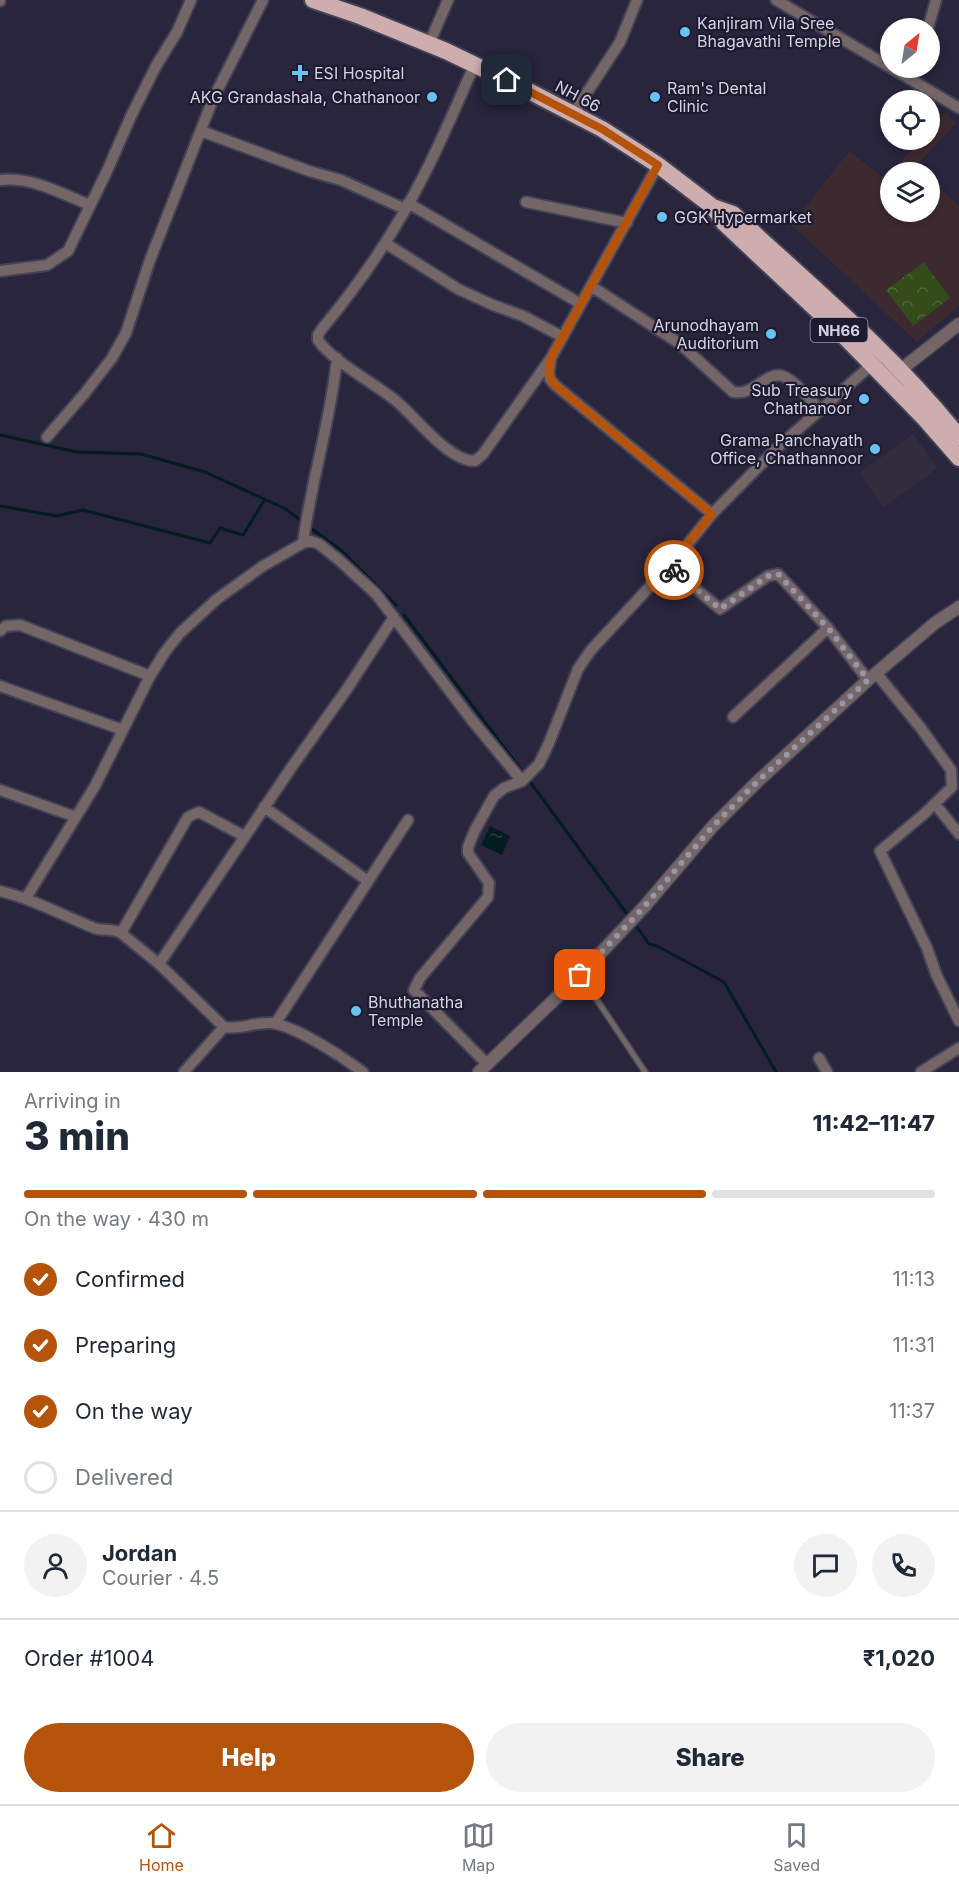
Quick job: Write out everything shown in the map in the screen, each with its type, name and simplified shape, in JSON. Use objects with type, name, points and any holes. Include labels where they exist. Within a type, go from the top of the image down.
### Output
[{"type":"highway","name":"NH 66","points":[[313,0],[360,16],[475,64],[602,129],[658,165],[714,207],[724,223],[837,329],[878,359],[935,408],[959,437]]},
{"type":"highway","name":"NH 66","points":[[894,375],[926,419],[959,458]]},
{"type":"street","points":[[0,271],[48,265],[68,251],[131,116],[156,66],[177,32],[191,0]]},
{"type":"street","points":[[47,437],[112,358],[126,333],[150,260],[213,99],[262,0]]},
{"type":"street","points":[[429,44],[448,0]]},
{"type":"street","points":[[573,114],[620,42],[637,0]]},
{"type":"street","points":[[776,0],[959,108]]},
{"type":"street","points":[[931,18],[936,0]]},
{"type":"street","points":[[475,64],[425,174],[353,292],[318,335],[322,346],[395,400],[445,446],[468,461],[475,461],[483,454],[551,358],[658,165]]},
{"type":"street","points":[[201,131],[309,171],[341,180],[406,206],[581,304]]},
{"type":"street","points":[[0,180],[13,178],[26,181],[90,205]]},
{"type":"street","points":[[526,202],[627,223]]},
{"type":"street","points":[[385,243],[458,288],[523,316],[563,337]]},
{"type":"street","points":[[591,286],[679,343],[734,392],[746,393],[770,377],[780,375],[791,381],[820,410]]},
{"type":"street","points":[[894,375],[959,324]]},
{"type":"street","points":[[303,543],[321,443],[334,393],[337,358]]},
{"type":"street","points":[[551,358],[550,379],[555,385],[712,514]]},
{"type":"street","points":[[878,359],[780,446],[712,514],[669,566],[587,655],[574,678],[539,764],[522,781],[504,788],[494,796],[468,847],[471,858],[489,883],[488,897],[420,978],[414,990],[483,1068],[580,975],[644,907],[713,826],[757,782],[935,622],[959,607]]},
{"type":"street","points":[[26,898],[95,786],[150,676],[165,652],[180,633],[216,599],[263,566],[303,543],[315,541],[376,594],[471,719],[522,781]]},
{"type":"street","points":[[669,566],[720,609],[768,576],[778,574],[920,727],[951,770],[952,787],[880,851],[959,1021]]},
{"type":"street","points":[[159,964],[394,617]]},
{"type":"street","points":[[0,631],[13,624],[20,625],[150,676]]},
{"type":"street","points":[[733,717],[828,628]]},
{"type":"street","points":[[0,686],[123,730]]},
{"type":"street","points":[[0,790],[76,817]]},
{"type":"street","points":[[935,804],[959,834]]},
{"type":"street","points":[[264,807],[368,881]]},
{"type":"street","points":[[122,933],[188,817],[199,812],[244,837]]},
{"type":"street","points":[[276,1024],[408,820]]},
{"type":"street","points":[[0,891],[26,898],[96,929],[117,930],[122,933],[159,964],[224,1027]]},
{"type":"street","points":[[184,1072],[224,1027],[261,1023],[276,1024],[327,1049],[363,1072]]},
{"type":"street","points":[[921,1072],[959,1048]]},
{"type":"street","points":[[819,1058],[827,1072]]},
{"type":"lane","points":[[580,975],[645,1072]]},
{"type":"shaded area","points":[[946,113],[956,123],[940,140],[940,119]]},
{"type":"shaded area","points":[[912,150],[931,150],[920,162],[900,162]]},
{"type":"shaded area","points":[[849,151],[880,175],[880,222],[940,222],[940,188],[959,206],[959,306],[917,342],[792,225]]},
{"type":"shaded area","points":[[913,434],[938,468],[884,507],[859,473]]},
{"type":"green space","points":[[924,262],[950,298],[913,326],[886,290]]},
{"type":"water","points":[[490,826],[510,836],[502,855],[481,845]]},
{"type":"waterway","points":[[0,435],[77,452],[141,454],[205,472],[284,508],[303,522]]},
{"type":"waterway","points":[[0,506],[57,516],[83,510],[210,543],[220,528],[243,535],[265,499]]},
{"type":"waterway","points":[[308,526],[342,551],[396,605]]},
{"type":"waterway","points":[[404,615],[522,771]]},
{"type":"waterway","points":[[531,783],[630,918]]},
{"type":"waterway","points":[[634,923],[649,944],[657,946],[724,982],[776,1072]]},
{"type":"way so far","points":[[580,975],[644,907],[713,826],[757,782],[868,680],[828,628],[778,574],[768,576],[720,609],[674,570]]},
{"type":"place","name":"Kanjiram Vila Sree Bhagavathi Temple","points":[[685,32]]},
{"type":"place","name":"ESI Hospital","points":[[300,73]]},
{"type":"place","name":"AKG Grandashala, Chathanoor","points":[[432,97]]},
{"type":"place","name":"Ram's Dental Clinic","points":[[655,97]]},
{"type":"place","name":"GGK Hypermarket","points":[[662,217]]},
{"type":"place","name":"Arunodhayam Auditorium","points":[[771,334]]},
{"type":"place","name":"Sub Treasury Chathanoor","points":[[864,399]]},
{"type":"place","name":"Grama Panchayath Office, Chathannoor","points":[[875,449]]},
{"type":"place","name":"Bhuthanatha Temple","points":[[356,1011]]},
{"type":"route","points":[[507,80],[602,129],[658,165],[551,358],[549,372],[550,379],[555,385],[712,514],[669,566],[674,570]]}]
